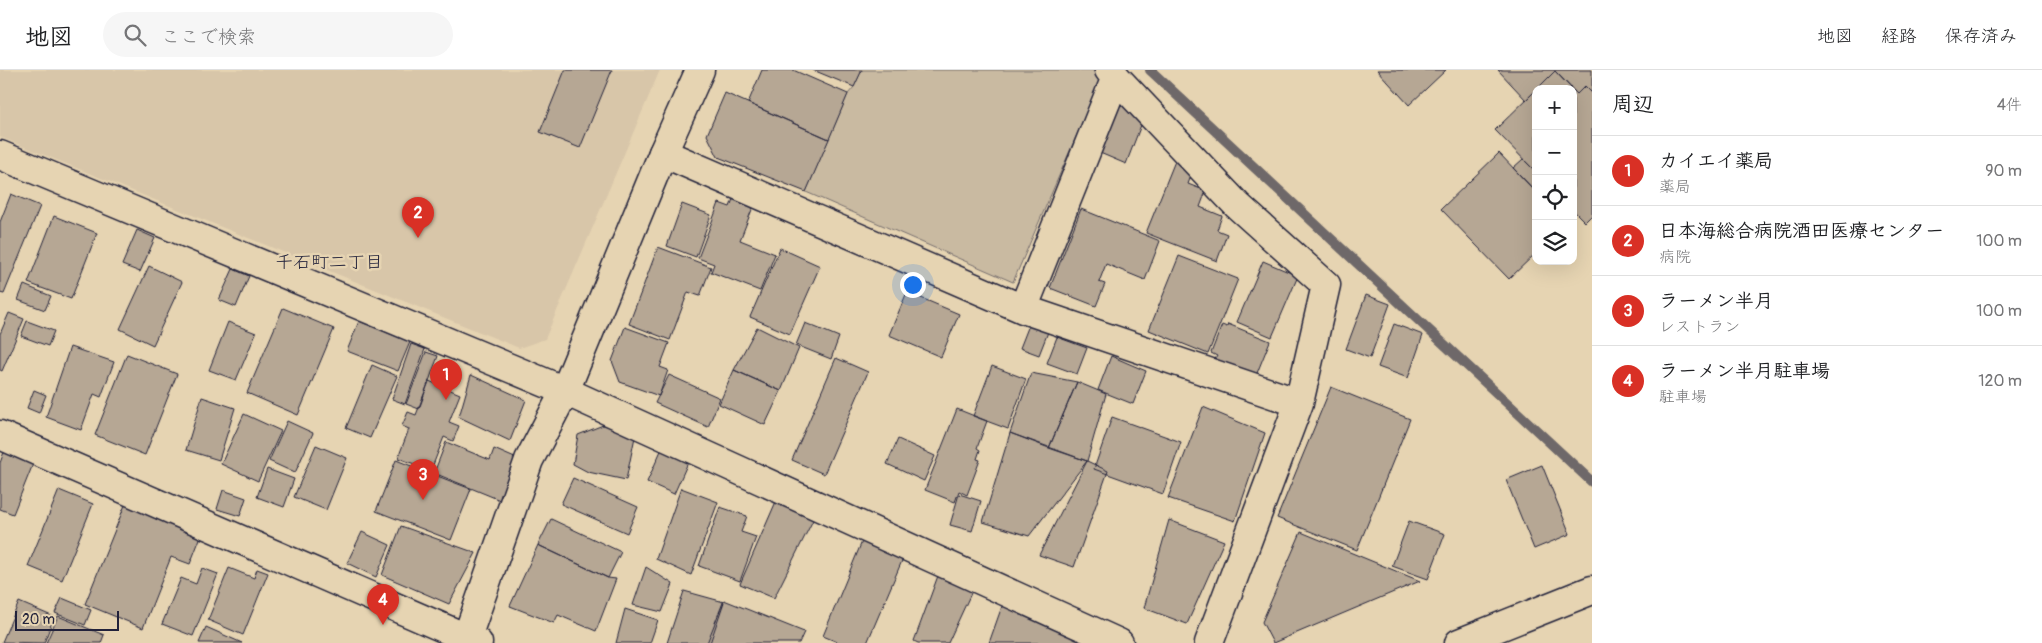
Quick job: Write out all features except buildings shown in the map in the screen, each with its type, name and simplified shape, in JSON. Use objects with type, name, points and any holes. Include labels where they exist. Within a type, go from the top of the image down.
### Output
[{"type":"street","points":[[0,435],[470,641],[529,460],[564,391],[663,153],[700,70]]},
{"type":"street","points":[[1023,309],[1112,74],[1237,204],[1326,285],[1299,403],[1209,643]]},
{"type":"street","points":[[663,153],[1023,309],[1299,403]]},
{"type":"street","points":[[0,155],[564,391],[1119,643]]},
{"type":"street","points":[[1458,643],[1592,590]]},
{"type":"shaded area","points":[[0,70],[660,70],[545,339],[519,348],[0,137]]},
{"type":"shaded area","points":[[862,70],[1092,70],[1101,79],[1013,282],[806,192],[848,94],[854,87]]},
{"type":"waterway","points":[[1150,70],[1592,482]]},
{"type":"place","name":"日本海総合病院酒田医療センター","points":[[418,238]]},
{"type":"place","name":"カイエイ薬局","points":[[446,400]]},
{"type":"place","name":"ラーメン半月","points":[[423,500]]},
{"type":"place","name":"ラーメン半月駐車場","points":[[383,625]]},
{"type":"district","name":"千石町二丁目","points":[[329,262]]}]
